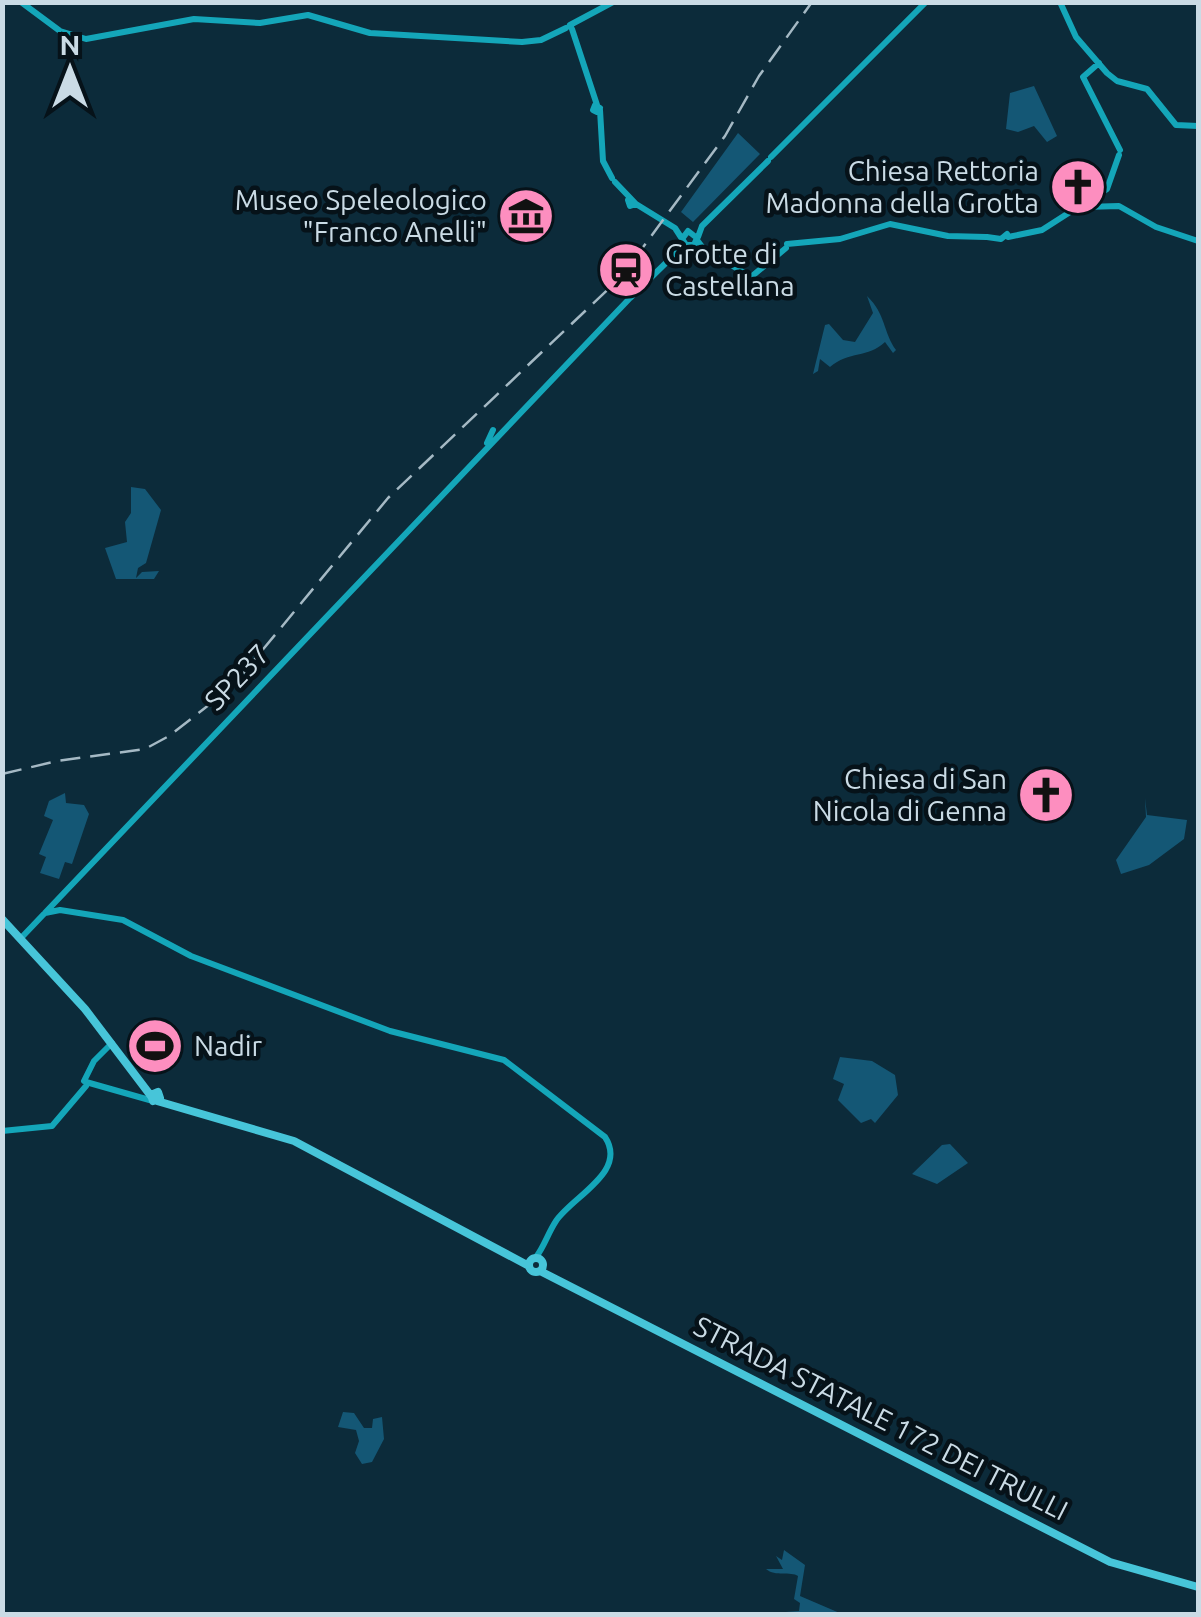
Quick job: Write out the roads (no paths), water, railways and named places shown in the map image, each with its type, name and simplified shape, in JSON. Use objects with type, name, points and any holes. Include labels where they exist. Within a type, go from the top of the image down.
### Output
[{"type":"main road","points":[[22,2],[60,31],[82,38],[194,19],[260,23],[311,15],[370,33],[528,42],[570,29],[613,2]]},
{"type":"main road","points":[[676,252],[694,243],[702,226],[926,2]]},
{"type":"main road","points":[[1060,2],[1074,34],[1117,81],[1147,89],[1174,124],[1198,126]]},
{"type":"main road","points":[[570,29],[597,109],[604,161],[614,180],[632,202],[675,228],[689,231]]},
{"type":"main road","points":[[675,228],[682,240],[694,243],[751,278],[786,247],[840,239],[885,225],[953,236],[1006,237],[1042,230],[1107,190],[1119,152],[1084,76],[1098,63]]},
{"type":"main road","points":[[1085,204],[1119,206],[1166,232],[1178,231],[1198,241]]},
{"type":"main road","points":[[676,252],[689,231],[702,226]]},
{"type":"main road","points":[[689,231],[694,243]]},
{"type":"main road","name":"SP237","points":[[22,936],[44,914],[65,902],[492,437],[676,252]]},
{"type":"main road","points":[[44,914],[65,902],[131,923],[191,956],[390,1031],[506,1059],[604,1131],[615,1146],[613,1166],[559,1223],[539,1264]]},
{"type":"main road","points":[[2,919],[22,936],[87,1010],[153,1096]]},
{"type":"main road","points":[[2,1132],[49,1127],[86,1085],[94,1061],[112,1043]]},
{"type":"main road","points":[[86,1085],[153,1096]]},
{"type":"main road","name":"STRADA STATALE 172 DEI TRULLI","points":[[153,1096],[173,1106],[294,1141],[520,1258],[539,1264],[1110,1562],[1198,1587]]},
{"type":"railway","points":[[2,774],[57,761],[145,749],[169,736],[232,687],[388,498],[621,277],[725,136],[759,76],[812,2]]},
{"type":"place","name":"Chiesa Rettoria Madonna della Grotta","points":[[1078,187]]},
{"type":"place","name":"Museo Speleologico \"Franco Anelli\"","points":[[526,216]]},
{"type":"place","name":"Grotte di Castellana","points":[[626,270]]},
{"type":"place","name":"Chiesa di San Nicola di Genna","points":[[1046,795]]},
{"type":"place","name":"Nadir","points":[[155,1046]]}]
